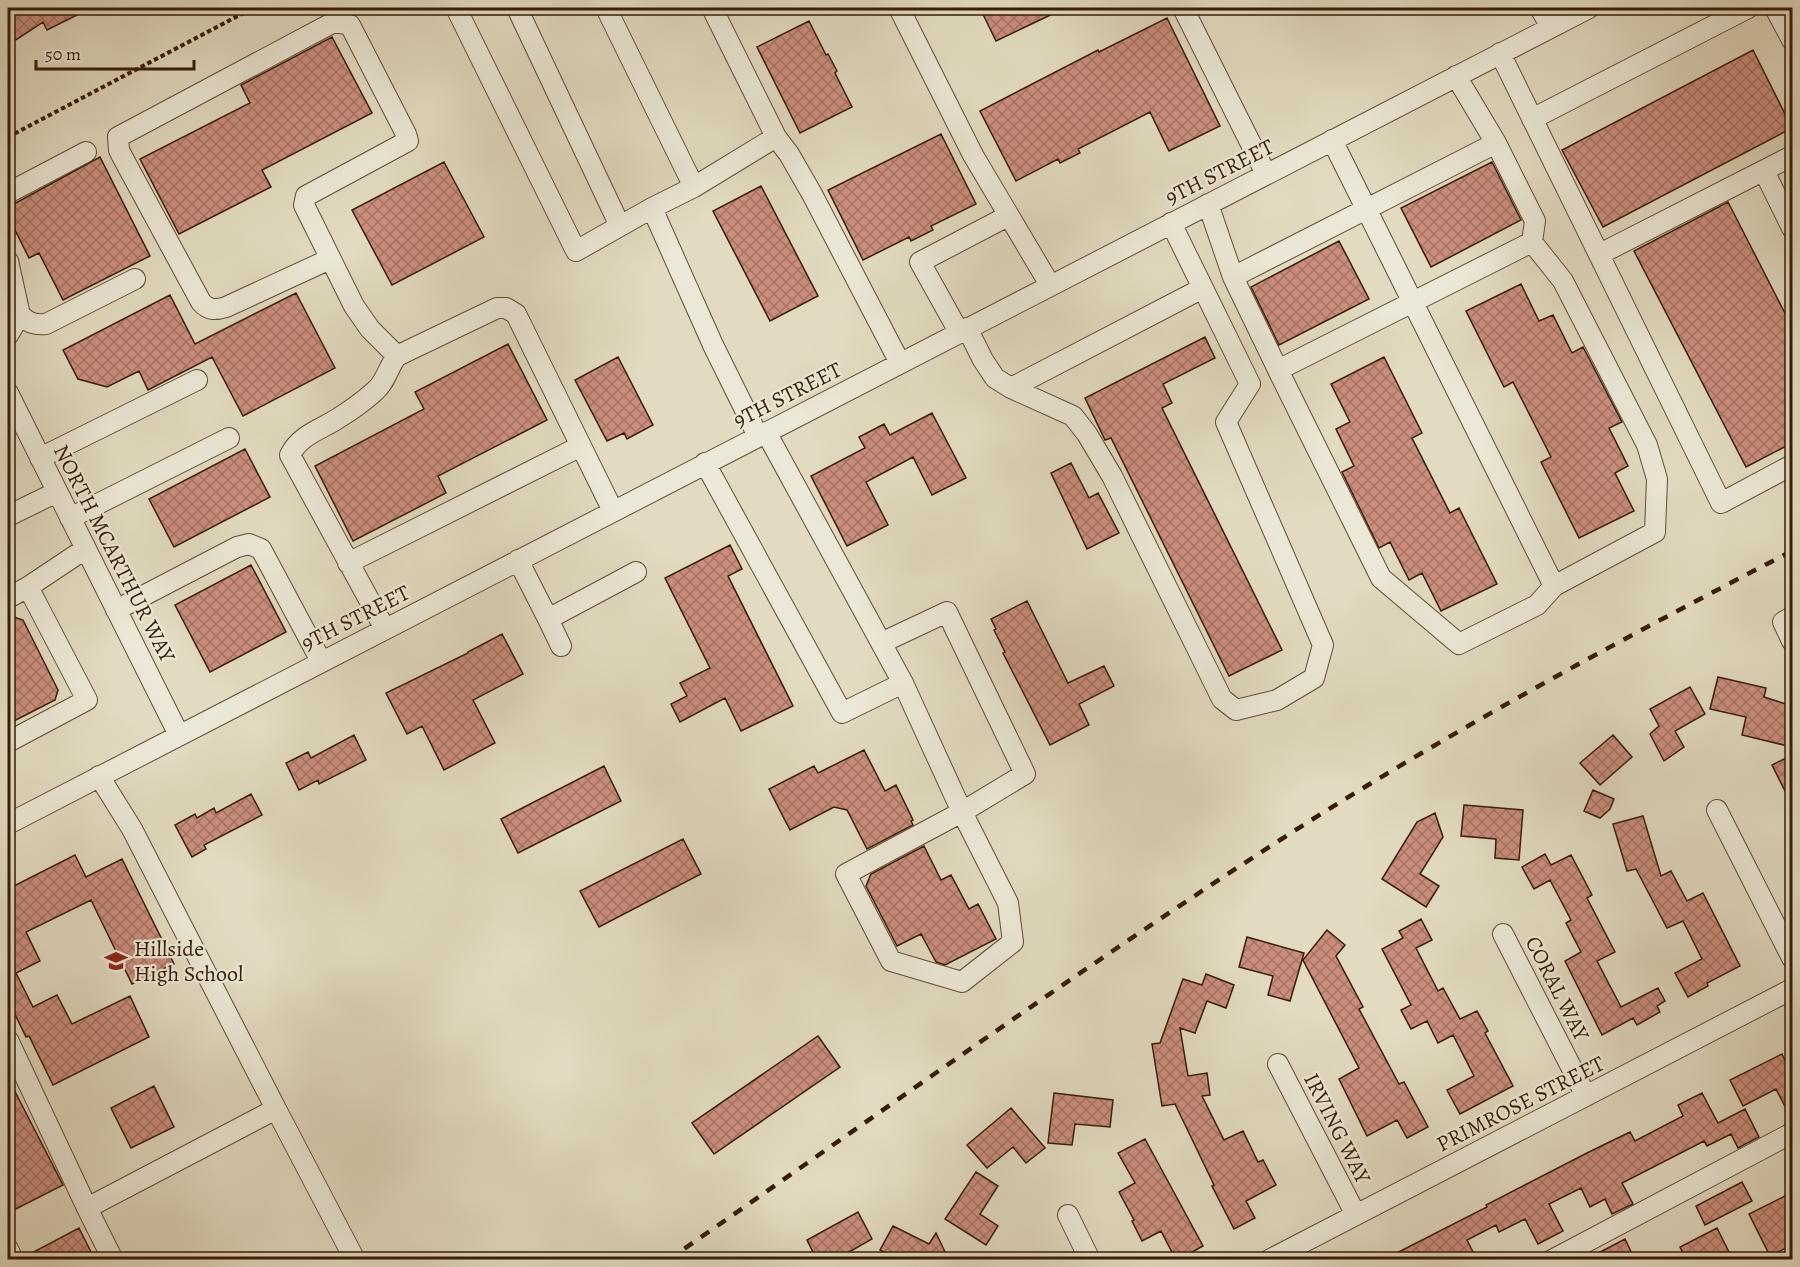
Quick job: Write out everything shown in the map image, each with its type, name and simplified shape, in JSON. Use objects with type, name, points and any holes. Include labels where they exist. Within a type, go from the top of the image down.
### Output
[{"type":"street","points":[[456,8],[576,251],[694,187],[776,137]]},
{"type":"street","points":[[517,8],[620,226]]},
{"type":"street","points":[[606,8],[694,187]]},
{"type":"street","points":[[712,8],[776,137],[789,154],[812,194],[900,363]]},
{"type":"street","points":[[899,8],[974,156],[1050,285]]},
{"type":"street","points":[[1183,8],[1266,174]]},
{"type":"street","points":[[1540,8],[1551,27]]},
{"type":"street","name":"9TH STREET","points":[[8,824],[1589,8]]},
{"type":"street","points":[[1532,119],[1748,8]]},
{"type":"street","points":[[1775,8],[1792,40]]},
{"type":"street","points":[[330,259],[226,307],[216,310],[209,309],[201,302],[123,158],[119,150],[118,137],[334,22],[351,25],[408,141],[306,196],[304,205],[354,306],[370,329],[397,356]]},
{"type":"street","points":[[1500,53],[1721,503],[1792,465]]},
{"type":"street","points":[[1208,204],[1233,277],[1381,578],[1459,644],[1538,605],[1554,586],[1654,532],[1657,478],[1647,445],[1563,281],[1532,242],[1535,221],[1496,143],[1456,76]]},
{"type":"street","points":[[1332,140],[1554,586]]},
{"type":"street","points":[[1233,277],[1496,143]]},
{"type":"street","points":[[8,193],[86,152]]},
{"type":"street","points":[[1600,254],[1792,156]]},
{"type":"street","points":[[1764,171],[1792,228]]},
{"type":"street","points":[[652,208],[713,345],[903,683],[962,812],[1008,903],[1013,942],[962,982],[891,961],[846,874],[962,812],[1025,774],[946,612],[881,643]]},
{"type":"street","points":[[1008,216],[920,262],[995,378],[1011,388],[1073,416],[1087,434],[1112,476],[1222,699],[1236,710],[1277,700],[1314,678],[1323,645],[1226,422],[1250,384],[1171,223]]},
{"type":"street","points":[[1278,370],[1532,242]]},
{"type":"street","points":[[8,261],[20,315],[29,323],[36,325],[46,324],[135,279]]},
{"type":"street","points":[[1011,388],[1203,288]]},
{"type":"street","points":[[385,629],[290,455],[294,446],[306,436],[337,420],[378,389],[397,356],[497,308],[506,308],[516,314],[613,511]]},
{"type":"street","points":[[8,335],[20,315]]},
{"type":"street","points":[[40,458],[196,380]]},
{"type":"street","name":"NORTH MCARTHUR WAY","points":[[8,393],[179,735]]},
{"type":"street","points":[[70,518],[229,438]]},
{"type":"street","points":[[348,562],[580,446]]},
{"type":"street","points":[[705,463],[843,713],[903,683]]},
{"type":"street","points":[[8,516],[57,492]]},
{"type":"street","points":[[116,610],[237,547],[249,544],[261,549],[321,661]]},
{"type":"street","points":[[8,598],[85,549]]},
{"type":"street","points":[[518,560],[561,646]]},
{"type":"street","points":[[548,619],[636,572]]},
{"type":"street","points":[[8,742],[87,700],[28,587]]},
{"type":"street","points":[[1792,617],[1783,622],[1792,641]]},
{"type":"street","points":[[99,776],[132,828],[355,1260]]},
{"type":"street","points":[[1717,810],[1792,958]]},
{"type":"street","name":"CORAL WAY","points":[[1503,933],[1586,1096]]},
{"type":"street","name":"PRIMROSE STREET","points":[[1269,1260],[1792,989]]},
{"type":"street","points":[[8,1040],[113,1260]]},
{"type":"street","name":"IRVING WAY","points":[[1278,1064],[1356,1215]]},
{"type":"street","points":[[87,1208],[276,1109]]},
{"type":"street","points":[[1552,1260],[1792,1133]]},
{"type":"street","points":[[1068,1215],[1090,1260]]},
{"type":"street","points":[[8,1249],[13,1260]]},
{"type":"path","points":[[8,137],[253,8]]},
{"type":"building","points":[[8,8],[91,8],[47,30],[43,22],[8,45]]},
{"type":"building","points":[[980,8],[1065,8],[996,41]]},
{"type":"building","points":[[1167,18],[1220,126],[1169,151],[1150,112],[1078,149],[1080,153],[1060,163],[1058,159],[1016,181],[980,111],[1098,50],[1099,52]]},
{"type":"building","points":[[809,21],[837,71],[835,73],[852,107],[800,133],[757,47]]},
{"type":"building","points":[[332,37],[372,113],[262,170],[271,187],[179,234],[140,159],[250,103],[241,85]]},
{"type":"building","points":[[1753,50],[1792,128],[1603,227],[1562,150]]},
{"type":"building","points":[[941,134],[976,204],[931,226],[933,230],[911,241],[909,237],[863,260],[828,190]]},
{"type":"building","points":[[100,157],[150,256],[63,300],[39,253],[29,258],[8,216],[8,205],[14,204]]},
{"type":"building","points":[[444,162],[484,237],[392,285],[352,210]]},
{"type":"building","points":[[1492,162],[1521,220],[1431,267],[1401,208]]},
{"type":"building","points":[[761,186],[818,296],[770,321],[713,211]]},
{"type":"building","points":[[1728,202],[1792,327],[1792,443],[1746,467],[1634,251]]},
{"type":"building","points":[[1339,241],[1369,299],[1279,345],[1251,287]]},
{"type":"building","points":[[1521,284],[1539,321],[1553,315],[1572,353],[1583,347],[1622,422],[1609,428],[1628,466],[1615,473],[1634,511],[1579,538],[1541,462],[1551,457],[1513,382],[1504,387],[1466,311]]},
{"type":"building","points":[[296,293],[335,368],[243,416],[212,357],[148,390],[139,371],[107,387],[78,379],[63,350],[170,295],[195,344]]},
{"type":"building","points":[[1205,337],[1215,358],[1163,384],[1172,403],[1162,408],[1282,650],[1229,676],[1111,438],[1105,440],[1085,398]]},
{"type":"building","points":[[508,344],[547,420],[438,476],[446,493],[353,541],[315,466],[424,409],[415,392]]},
{"type":"building","points":[[618,357],[653,425],[627,439],[624,433],[607,441],[575,380]]},
{"type":"building","points":[[1384,357],[1422,433],[1412,438],[1450,513],[1459,508],[1497,584],[1441,611],[1422,573],[1409,580],[1390,542],[1379,548],[1342,472],[1354,466],[1336,429],[1350,422],[1331,384]]},
{"type":"building","points":[[932,413],[966,478],[932,495],[913,457],[866,482],[888,525],[847,546],[811,476],[865,448],[859,437],[884,424],[890,435]]},
{"type":"building","points":[[245,449],[270,497],[174,547],[149,499]]},
{"type":"building","points":[[1071,463],[1089,498],[1098,493],[1119,533],[1087,549],[1051,473]]},
{"type":"building","points":[[730,545],[742,569],[728,576],[793,706],[741,731],[725,698],[680,722],[671,704],[687,696],[680,683],[710,668],[665,578]]},
{"type":"building","points":[[251,565],[286,632],[210,672],[175,605]]},
{"type":"building","points":[[1027,601],[1068,683],[1104,666],[1114,686],[1079,704],[1089,725],[1050,745],[1003,653],[1005,652],[991,619]]},
{"type":"building","points":[[8,615],[23,620],[58,690],[55,700],[8,724]]},
{"type":"building","points":[[502,634],[523,674],[473,700],[495,743],[444,770],[422,726],[407,734],[386,693]]},
{"type":"building","points":[[1718,677],[1766,688],[1764,697],[1792,706],[1792,747],[1742,735],[1746,717],[1710,709]]},
{"type":"building","points":[[1690,687],[1705,714],[1675,731],[1684,747],[1664,761],[1650,734],[1659,726],[1650,709]]},
{"type":"building","points":[[354,735],[366,760],[319,784],[318,780],[299,790],[286,763],[308,752],[311,758]]},
{"type":"building","points":[[1613,735],[1632,757],[1600,785],[1580,763]]},
{"type":"building","points":[[864,750],[885,791],[896,785],[913,820],[911,821],[913,825],[867,849],[847,810],[834,807],[790,830],[769,789],[814,766],[818,773]]},
{"type":"building","points":[[1792,755],[1792,805],[1772,765]]},
{"type":"building","points":[[604,766],[621,801],[518,853],[501,819]]},
{"type":"building","points":[[1593,790],[1614,799],[1610,809],[1600,818],[1584,811]]},
{"type":"building","points":[[251,794],[262,815],[204,845],[206,849],[192,857],[175,825],[195,814],[197,818],[214,808],[216,813]]},
{"type":"building","points":[[1464,805],[1523,810],[1519,860],[1495,858],[1496,839],[1461,836]]},
{"type":"building","points":[[1435,813],[1443,837],[1420,874],[1439,886],[1426,907],[1382,879],[1417,822]]},
{"type":"building","points":[[1643,816],[1661,876],[1671,871],[1687,901],[1703,893],[1740,966],[1707,983],[1708,986],[1688,997],[1675,973],[1702,959],[1683,921],[1667,928],[1636,869],[1627,871],[1613,824]]},
{"type":"building","points":[[683,839],[701,874],[599,927],[580,891]]},
{"type":"building","points":[[924,846],[941,880],[951,875],[969,909],[978,904],[996,939],[945,965],[936,962],[921,934],[897,946],[866,886],[871,874]]},
{"type":"building","points":[[1545,854],[1551,865],[1571,855],[1592,895],[1587,898],[1615,952],[1597,961],[1621,1007],[1658,988],[1665,1001],[1657,1006],[1660,1012],[1637,1025],[1633,1018],[1602,1035],[1565,961],[1581,952],[1566,923],[1571,920],[1550,880],[1534,889],[1522,867]]},
{"type":"building","points":[[75,855],[86,877],[122,859],[174,964],[132,984],[91,900],[26,932],[40,961],[16,973],[33,1007],[57,995],[72,1024],[130,996],[149,1037],[53,1085],[8,1000],[8,889]]},
{"type":"building","points":[[1421,919],[1432,940],[1416,948],[1438,991],[1443,988],[1460,1019],[1477,1011],[1488,1031],[1485,1033],[1513,1086],[1460,1114],[1447,1090],[1474,1076],[1453,1035],[1438,1043],[1427,1021],[1411,1029],[1401,1010],[1411,1005],[1382,949],[1403,938],[1399,931]]},
{"type":"building","points":[[1327,930],[1345,945],[1336,956],[1363,1007],[1359,1009],[1399,1084],[1404,1082],[1428,1127],[1407,1138],[1397,1120],[1367,1136],[1339,1079],[1359,1068],[1303,960]]},
{"type":"building","points":[[1247,937],[1304,953],[1290,1001],[1268,995],[1273,976],[1239,967]]},
{"type":"building","points":[[1206,974],[1234,985],[1226,1008],[1207,1001],[1195,1033],[1180,1028],[1188,1076],[1207,1073],[1210,1095],[1202,1096],[1224,1140],[1243,1131],[1258,1162],[1263,1160],[1276,1185],[1246,1201],[1255,1218],[1234,1229],[1175,1104],[1162,1106],[1152,1044],[1160,1043],[1183,979],[1202,985]]},
{"type":"building","points":[[818,1036],[840,1067],[714,1154],[692,1123]]},
{"type":"building","points":[[1782,1054],[1792,1075],[1792,1120],[1776,1089],[1743,1106],[1730,1080]]},
{"type":"building","points":[[8,1078],[63,1185],[8,1213],[8,1182],[14,1179],[8,1165]]},
{"type":"building","points":[[154,1086],[174,1127],[131,1148],[111,1108]]},
{"type":"building","points":[[1054,1093],[1113,1100],[1110,1127],[1075,1124],[1072,1145],[1048,1143]]},
{"type":"building","points":[[1702,1093],[1718,1123],[1745,1109],[1759,1137],[1738,1148],[1731,1134],[1707,1146],[1704,1141],[1622,1183],[1633,1204],[1612,1214],[1605,1199],[1590,1207],[1581,1188],[1549,1204],[1563,1231],[1538,1244],[1525,1219],[1499,1232],[1496,1225],[1467,1240],[1477,1260],[1383,1260],[1630,1132],[1635,1141],[1683,1116],[1678,1105]]},
{"type":"building","points":[[1011,1108],[1045,1148],[1026,1163],[1013,1147],[987,1168],[967,1145]]},
{"type":"building","points":[[1145,1139],[1203,1246],[1178,1260],[1161,1231],[1142,1241],[1119,1192],[1135,1183],[1118,1153]]},
{"type":"building","points":[[976,1172],[998,1186],[980,1214],[998,1226],[986,1245],[945,1219]]},
{"type":"building","points":[[1742,1182],[1752,1201],[1705,1225],[1696,1206]]},
{"type":"building","points":[[1787,1195],[1792,1205],[1792,1245],[1770,1256],[1749,1214]]},
{"type":"building","points":[[858,1212],[872,1239],[835,1260],[817,1260],[807,1240]]},
{"type":"building","points":[[893,1226],[929,1244],[936,1233],[946,1254],[957,1260],[898,1260],[880,1250]]},
{"type":"building","points":[[79,1228],[95,1260],[25,1260],[24,1257]]},
{"type":"building","points":[[1717,1228],[1733,1260],[1686,1260],[1680,1247]]},
{"type":"building","points":[[1625,1239],[1635,1260],[1585,1260]]},
{"type":"railway","points":[[668,1260],[1049,995],[1280,840],[1469,726],[1662,619],[1792,551]]},
{"type":"place","name":"Hillside High School","points":[[116,961]]}]
